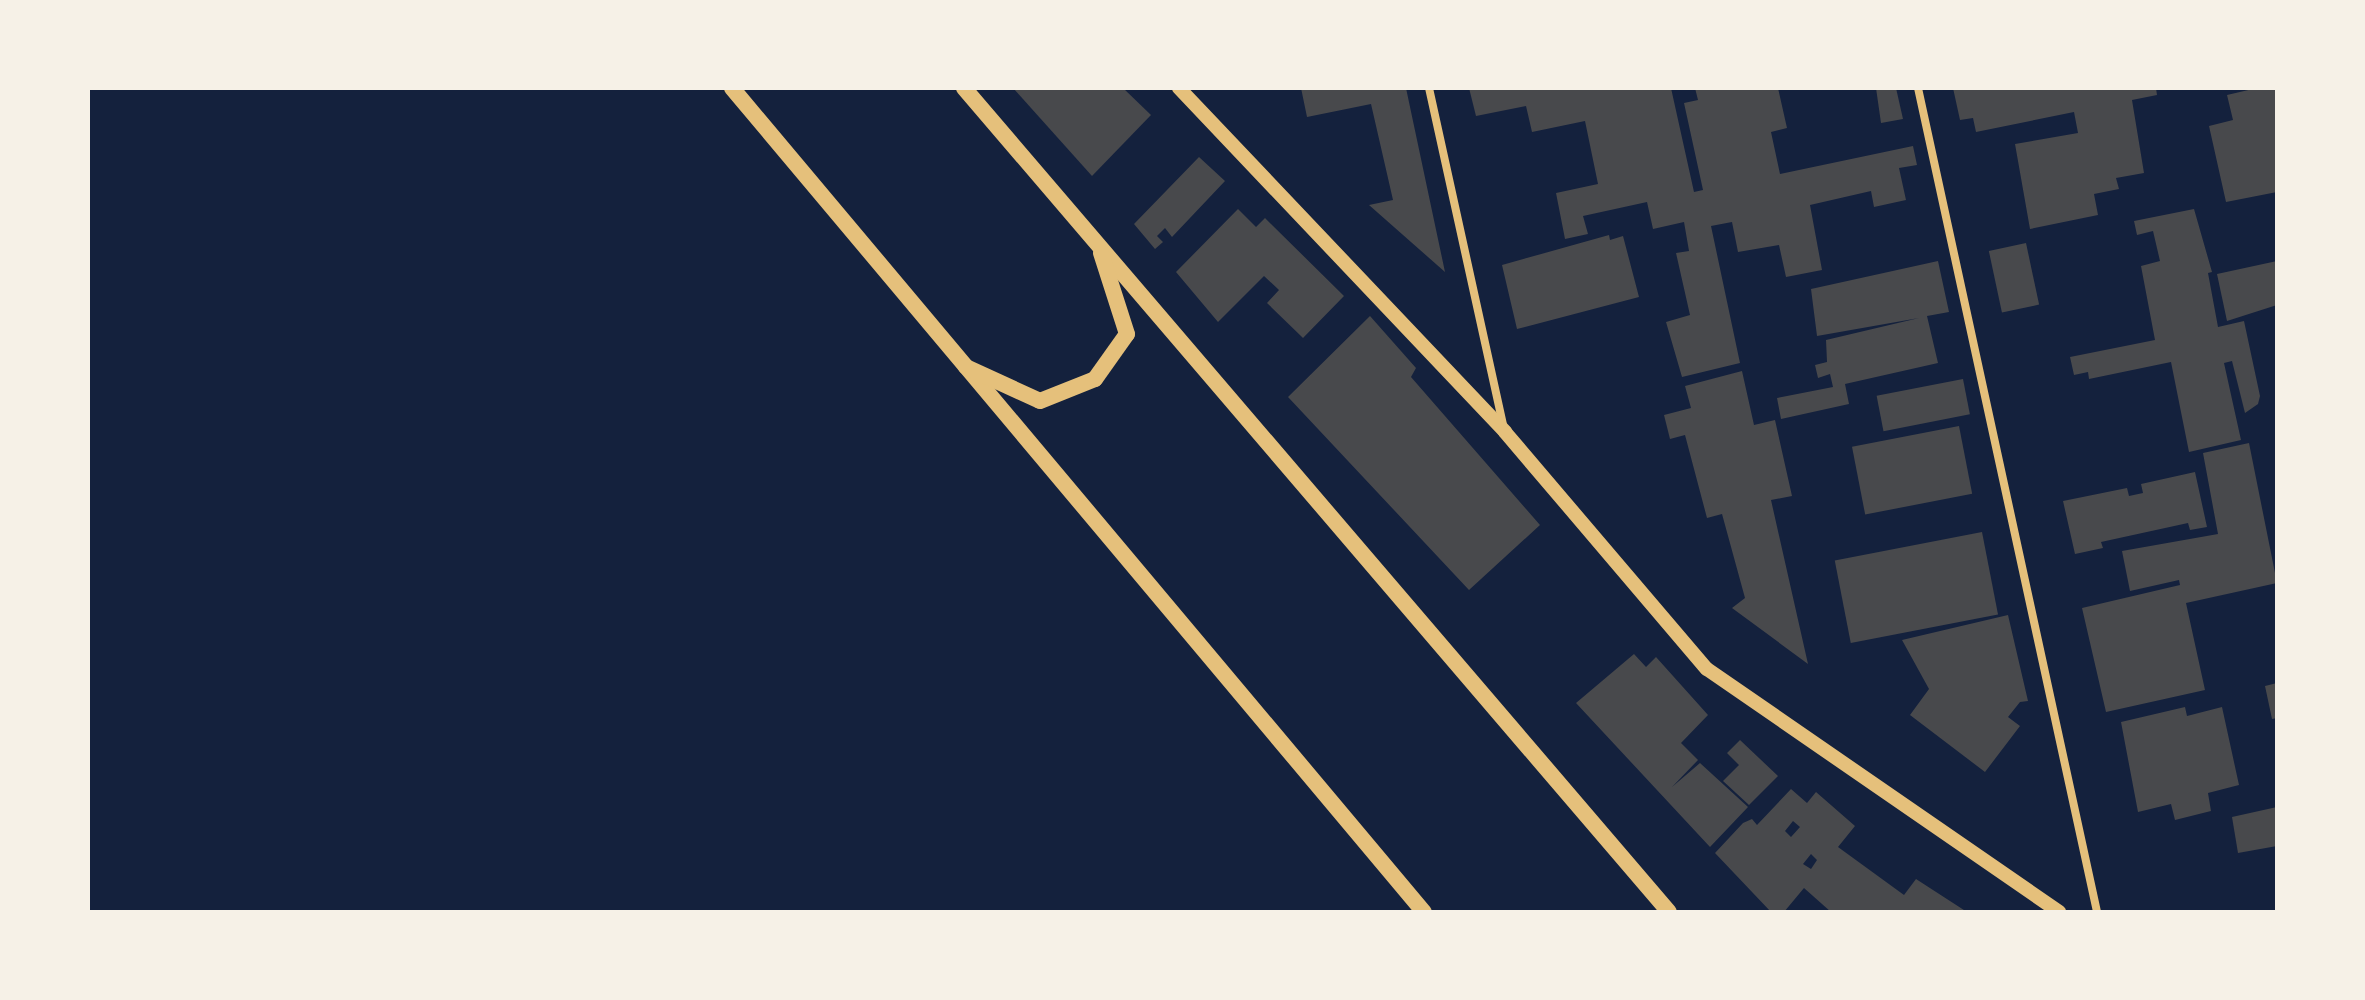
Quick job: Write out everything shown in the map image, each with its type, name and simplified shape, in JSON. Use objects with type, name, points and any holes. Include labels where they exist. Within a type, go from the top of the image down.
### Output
[{"type":"main road","points":[[732,88],[961,365],[1424,912]]},
{"type":"main road","points":[[964,88],[1669,912]]},
{"type":"main road","points":[[961,365],[1040,401],[1095,379],[1127,334],[1099,246]]},
{"type":"street","points":[[1179,88],[1505,432],[1707,669],[2059,912]]},
{"type":"street","points":[[1429,88],[1505,432]]},
{"type":"street","points":[[1918,88],[2097,912]]},
{"type":"building","points":[[1013,88],[1123,88],[1151,115],[1092,176]]},
{"type":"building","points":[[1301,88],[1406,88],[1445,272],[1369,205],[1393,200],[1371,104],[1307,117]]},
{"type":"building","points":[[1469,88],[1671,88],[1694,192],[1703,190],[1684,103],[1698,100],[1695,88],[1778,88],[1787,128],[1771,132],[1780,174],[1913,146],[1917,165],[1899,168],[1906,200],[1874,207],[1871,191],[1810,205],[1822,270],[1786,277],[1779,245],[1738,252],[1732,222],[1711,226],[1740,363],[1682,377],[1666,322],[1690,315],[1676,253],[1689,251],[1684,222],[1653,229],[1647,202],[1583,216],[1588,234],[1565,239],[1556,193],[1598,184],[1585,121],[1532,132],[1526,106],[1476,116]]},
{"type":"building","points":[[1876,88],[1896,88],[1903,119],[1881,123]]},
{"type":"building","points":[[1953,88],[2156,88],[2157,95],[2132,100],[2144,173],[2116,178],[2119,189],[2094,194],[2098,215],[2030,229],[2015,144],[2078,133],[2074,112],[1976,132],[1973,118],[1960,120]]},
{"type":"building","points":[[2257,88],[2277,88],[2277,192],[2226,202],[2209,126],[2233,120],[2227,95]]},
{"type":"building","points":[[1199,157],[1225,181],[1172,237],[1165,228],[1157,236],[1163,242],[1155,249],[1134,224]]},
{"type":"building","points":[[1238,209],[1256,227],[1265,218],[1344,296],[1303,338],[1267,303],[1279,290],[1264,276],[1218,322],[1176,272]]},
{"type":"building","points":[[2194,209],[2212,272],[2208,273],[2218,327],[2244,321],[2260,396],[2258,404],[2245,413],[2232,361],[2224,363],[2241,440],[2189,452],[2171,362],[2089,379],[2088,372],[2074,375],[2070,357],[2155,340],[2141,266],[2160,261],[2153,231],[2137,235],[2134,221]]},
{"type":"building","points":[[1609,235],[1610,240],[1623,236],[1639,297],[1517,329],[1502,265]]},
{"type":"building","points":[[2026,243],[2039,305],[2002,313],[1989,251]]},
{"type":"building","points":[[1938,261],[1949,312],[1927,316],[1938,363],[1845,384],[1849,404],[1781,419],[1777,398],[1833,387],[1830,374],[1818,378],[1815,365],[1827,362],[1826,340],[1919,318],[1817,336],[1811,289]]},
{"type":"building","points":[[2277,261],[2277,305],[2227,321],[2217,274]]},
{"type":"building","points":[[1370,316],[1416,368],[1411,377],[1540,525],[1469,590],[1288,397]]},
{"type":"building","points":[[1742,371],[1754,425],[1775,420],[1792,496],[1771,500],[1808,664],[1732,608],[1745,598],[1722,514],[1707,518],[1685,435],[1670,439],[1664,415],[1691,408],[1685,386]]},
{"type":"building","points":[[1963,379],[1970,414],[1883,431],[1877,396]]},
{"type":"building","points":[[1959,426],[1972,494],[1865,515],[1852,447]]},
{"type":"building","points":[[2249,443],[2277,583],[2186,603],[2205,690],[2106,712],[2082,608],[2180,585],[2179,580],[2130,591],[2122,551],[2218,534],[2203,453]]},
{"type":"building","points":[[2195,472],[2207,527],[2190,530],[2188,523],[2101,542],[2103,548],[2075,554],[2063,501],[2127,488],[2129,496],[2143,493],[2141,484]]},
{"type":"building","points":[[1982,532],[1998,614],[1851,643],[1835,561]]},
{"type":"building","points":[[2008,615],[2028,701],[2020,702],[2008,717],[2020,726],[1985,772],[1910,715],[1929,689],[1902,640]]},
{"type":"building","points":[[1634,654],[1646,667],[1656,657],[1708,715],[1681,743],[1698,760],[1672,787],[1700,763],[1748,807],[1710,847],[1576,703]]},
{"type":"building","points":[[2277,683],[2277,718],[2272,719],[2265,686]]},
{"type":"building","points":[[2185,707],[2187,716],[2222,707],[2239,785],[2208,793],[2211,811],[2175,820],[2171,804],[2138,812],[2121,722]]},
{"type":"building","points":[[1740,740],[1778,776],[1749,805],[1723,781],[1739,765],[1727,753]]},
{"type":"building","points":[[1791,789],[1807,803],[1816,792],[1855,826],[1838,847],[1904,895],[1916,879],[1967,912],[1831,912],[1804,888],[1784,912],[1771,912],[1715,853],[1743,823],[1752,819],[1757,825]],"holes":[[[1793,821],[1800,827],[1791,837],[1785,831]],[[1811,854],[1817,860],[1811,869],[1803,864]]]},
{"type":"building","points":[[2277,807],[2277,846],[2238,853],[2232,817]]}]
